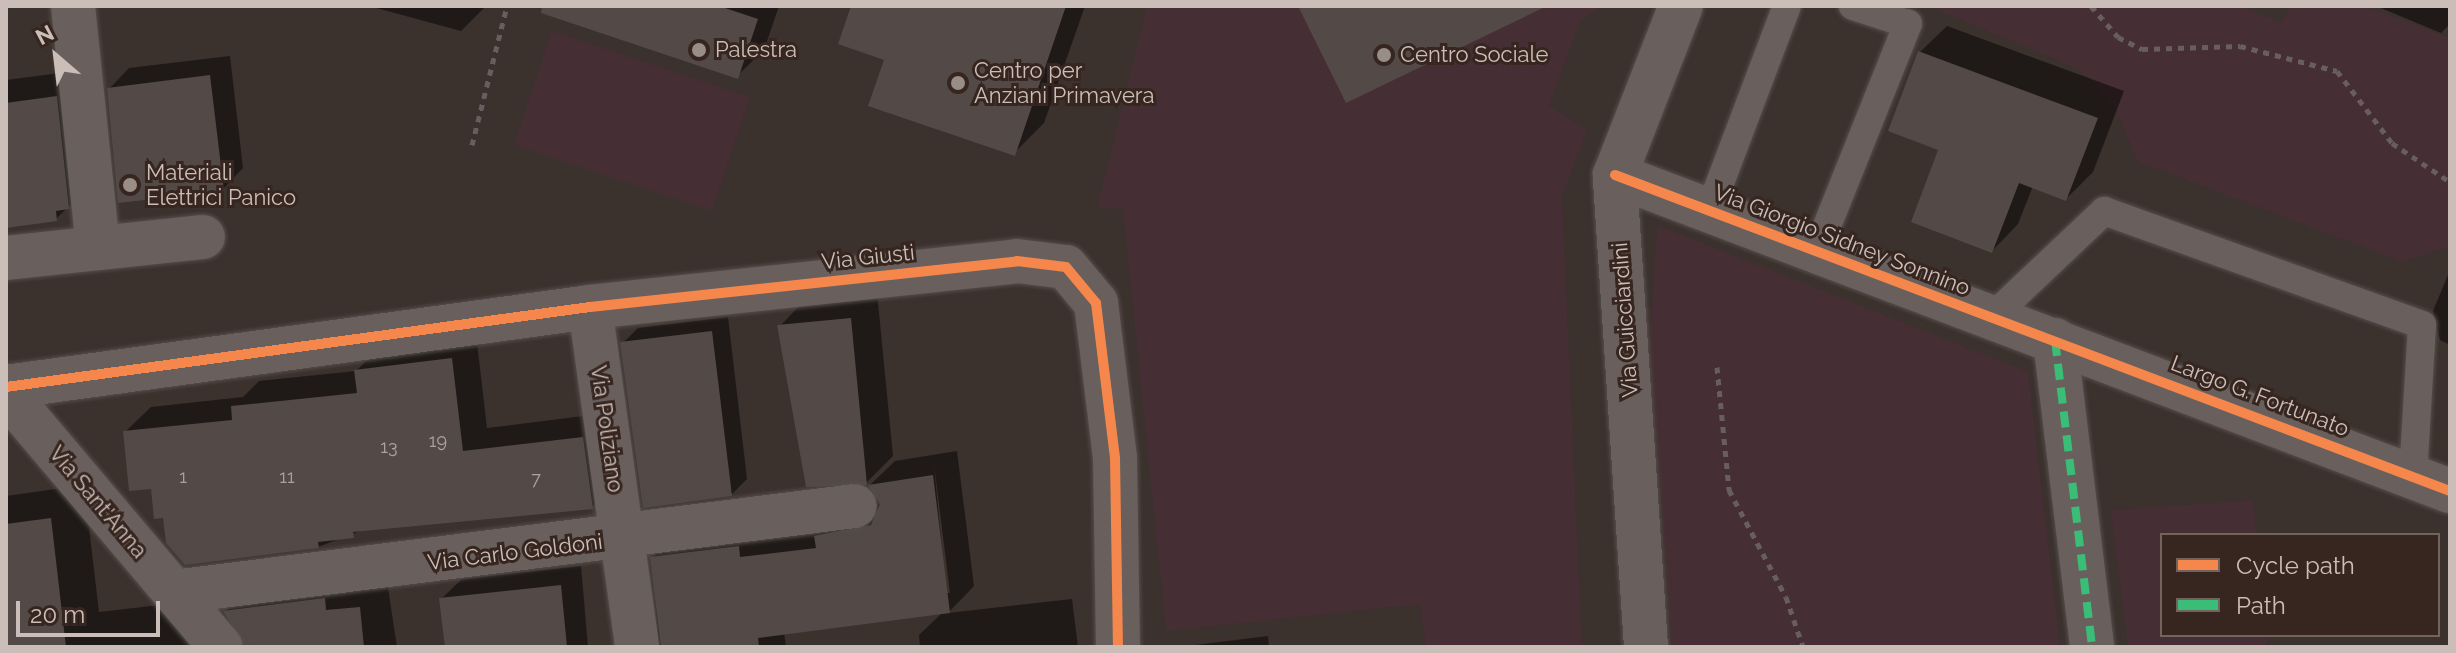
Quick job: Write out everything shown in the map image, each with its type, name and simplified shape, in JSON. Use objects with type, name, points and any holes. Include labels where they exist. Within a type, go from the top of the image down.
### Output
[{"type":"street","points":[[73,6],[98,248]]},
{"type":"street","name":"Via Guicciardini","points":[[1646,647],[1615,175],[1681,6]]},
{"type":"street","name":"Via Giorgio Sidney Sonnino","points":[[1615,175],[2055,340]]},
{"type":"street","points":[[6,258],[203,237]]},
{"type":"street","name":"Via Giusti","points":[[6,390],[590,307],[1017,261],[1066,267],[1096,303],[1115,458],[1118,647]]},
{"type":"street","name":"Via Poliziano","points":[[590,307],[637,647]]},
{"type":"street","points":[[2055,340],[2092,647]]},
{"type":"street","name":"Largo G. Fortunato","points":[[2055,340],[2431,483]]},
{"type":"street","name":"Via Sant'Anna","points":[[6,390],[221,647]]},
{"type":"street","name":"Via Carlo Goldoni","points":[[174,592],[622,540],[855,506]]},
{"type":"lane","points":[[1709,212],[1787,6]]},
{"type":"lane","points":[[1817,251],[1908,24],[1853,6]]},
{"type":"lane","points":[[1991,318],[2104,211],[2422,325],[2431,483]]},
{"type":"path","points":[[472,145],[507,6]]},
{"type":"path","points":[[2091,6],[2118,37],[2142,49],[2240,46],[2337,71],[2392,143],[2450,182]]},
{"type":"path","points":[[1717,367],[1729,490],[1786,597],[1803,647]]},
{"type":"shaded area","points":[[1147,6],[1603,6],[1580,21],[1549,106],[1587,129],[1562,197],[1582,647],[1426,647],[1420,604],[1166,631],[1123,209],[1097,208]]},
{"type":"shaded area","points":[[1928,6],[2241,6],[2281,23],[2291,6],[2364,6],[2450,38],[2450,246],[2403,262],[2137,161],[2115,106],[2079,69]]},
{"type":"shaded area","points":[[552,31],[750,97],[712,211],[514,145]]},
{"type":"shaded area","points":[[1657,225],[2028,372],[2060,647],[1672,647],[1650,338]]},
{"type":"shaded area","points":[[2253,500],[2257,533],[2160,533],[2160,637],[2266,637],[2268,647],[2128,647],[2111,510]]},
{"type":"building","name":"Palestra","points":[[542,6],[719,6],[758,19],[738,79],[541,13]]},
{"type":"building","name":"Centro per Anziani Primavera","points":[[851,6],[1066,6],[1015,156],[868,106],[884,60],[838,44]]},
{"type":"building","name":"Centro Sociale","points":[[1298,6],[1547,6],[1346,103]]},
{"type":"building","points":[[1918,51],[2098,118],[2066,201],[2019,183],[1992,253],[1911,222],[1938,150],[1888,131]]},
{"type":"building","points":[[210,75],[224,191],[118,203],[107,88]]},
{"type":"building","points":[[57,96],[69,209],[56,211],[57,221],[6,228],[6,103]]},
{"type":"building","points":[[851,318],[867,485],[806,487],[777,325]]},
{"type":"building","points":[[712,331],[732,496],[643,508],[620,342]]},
{"type":"building","points":[[452,358],[463,451],[583,437],[593,509],[353,532],[354,538],[318,542],[319,548],[185,565],[166,543],[163,518],[154,519],[151,489],[129,491],[123,431],[232,420],[231,406],[357,393],[354,370]]},
{"type":"building","points":[[933,475],[950,613],[758,638],[759,647],[661,647],[650,557],[739,546],[740,557],[816,548],[814,536],[871,525],[880,504],[868,485]]},
{"type":"building","points":[[51,518],[66,647],[6,647],[6,524]]},
{"type":"building","points":[[561,585],[567,647],[445,647],[439,598]]},
{"type":"building","points":[[325,598],[326,610],[360,607],[364,647],[245,647],[223,611]]},
{"type":"marked path","points":[[2055,340],[2092,647]]},
{"type":"cycle path","points":[[1615,175],[2450,491]]},
{"type":"cycle path","points":[[6,387],[590,307],[1017,261],[1066,267],[1096,303],[1115,458],[1118,647]]},
{"type":"place","name":"Palestra","points":[[699,50]]},
{"type":"place","name":"Centro Sociale","points":[[1384,55]]},
{"type":"place","name":"Centro per Anziani Primavera","points":[[958,83]]},
{"type":"place","name":"Materiali Elettrici Panico","points":[[130,185]]}]
